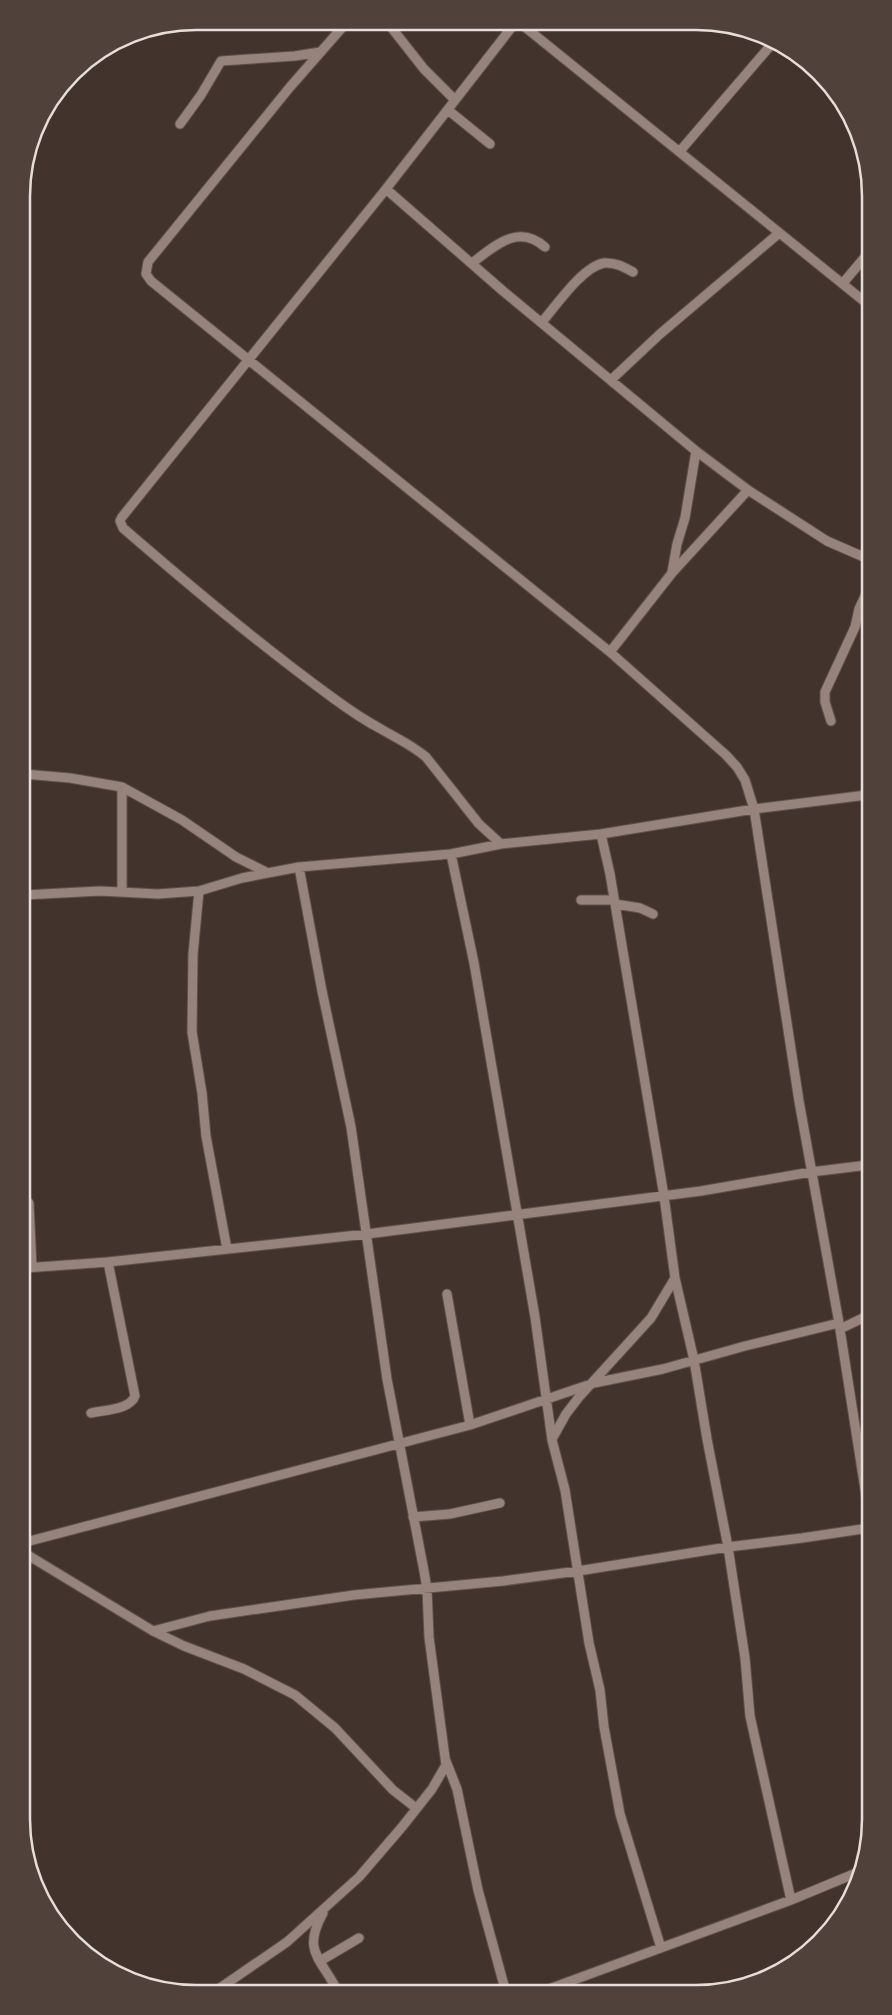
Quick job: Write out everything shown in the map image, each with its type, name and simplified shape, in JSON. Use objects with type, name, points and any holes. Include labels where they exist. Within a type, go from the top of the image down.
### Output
[{"type":"street","points":[[340,30],[173,232],[146,267],[146,274],[151,281],[610,652],[732,761],[744,780],[754,809],[799,1101],[840,1326],[862,1469]]},
{"type":"street","points":[[393,30],[424,70],[455,100]]},
{"type":"street","points":[[501,844],[479,824],[426,757],[418,750],[378,728],[325,692],[249,634],[122,526],[122,517],[386,189],[510,30]]},
{"type":"street","points":[[529,30],[680,151],[778,234],[862,299]]},
{"type":"street","points":[[680,151],[769,47]]},
{"type":"street","points":[[180,124],[201,95],[221,61],[295,56],[320,52]]},
{"type":"street","points":[[448,110],[490,144]]},
{"type":"street","points":[[386,189],[696,451],[748,490],[827,541],[862,556]]},
{"type":"street","points":[[611,380],[660,334],[778,234]]},
{"type":"street","points":[[472,263],[494,247],[517,236],[528,236],[538,240],[545,247]]},
{"type":"street","points":[[843,283],[862,261]]},
{"type":"street","points":[[542,322],[584,274],[594,266],[611,263],[621,265],[633,272]]},
{"type":"street","points":[[672,573],[677,544],[685,518],[696,451]]},
{"type":"street","points":[[610,652],[672,573],[748,490]]},
{"type":"street","points":[[831,721],[825,702],[825,692],[855,627],[862,603]]},
{"type":"street","points":[[30,775],[70,778],[122,787],[182,820],[230,854],[268,873]]},
{"type":"street","points":[[122,787],[122,891]]},
{"type":"street","points":[[30,895],[122,891],[158,894],[199,891],[299,867],[451,854],[501,844],[601,834],[754,809],[862,796]]},
{"type":"street","points":[[601,834],[664,1196],[674,1278],[694,1360],[728,1546],[745,1658],[750,1716],[791,1900]]},
{"type":"street","points":[[451,854],[474,963],[517,1215],[552,1440],[565,1490],[589,1643],[600,1690],[604,1727],[620,1814],[661,1948]]},
{"type":"street","points":[[224,1985],[287,1942],[359,1877],[386,1847],[432,1789],[446,1765],[429,1637],[426,1589],[387,1379],[351,1127],[322,991],[299,867]]},
{"type":"street","points":[[199,891],[193,954],[192,1032],[202,1093],[206,1136],[227,1249]]},
{"type":"street","points":[[582,900],[614,902],[640,908],[653,914]]},
{"type":"street","points":[[30,1268],[108,1262],[367,1234],[664,1196],[862,1166]]},
{"type":"street","points":[[91,1413],[126,1405],[135,1396],[108,1262]]},
{"type":"street","points":[[552,1440],[566,1414],[579,1397],[594,1383],[651,1318],[674,1278]]},
{"type":"street","points":[[447,1294],[470,1425]]},
{"type":"street","points":[[30,1541],[470,1425],[594,1383],[663,1369],[840,1326],[862,1318]]},
{"type":"street","points":[[413,1517],[450,1514],[500,1503]]},
{"type":"street","points":[[153,1632],[210,1616],[372,1593],[426,1589],[578,1571],[728,1546],[862,1529]]},
{"type":"street","points":[[30,1556],[153,1632],[244,1669],[295,1695],[311,1706],[335,1728],[393,1790],[416,1808]]},
{"type":"street","points":[[445,1759],[457,1789],[478,1890],[504,1985]]},
{"type":"street","points":[[560,1985],[791,1900],[852,1875]]},
{"type":"street","points":[[326,1908],[318,1923],[313,1940],[314,1951],[334,1985]]},
{"type":"street","points":[[320,1961],[359,1938]]}]
